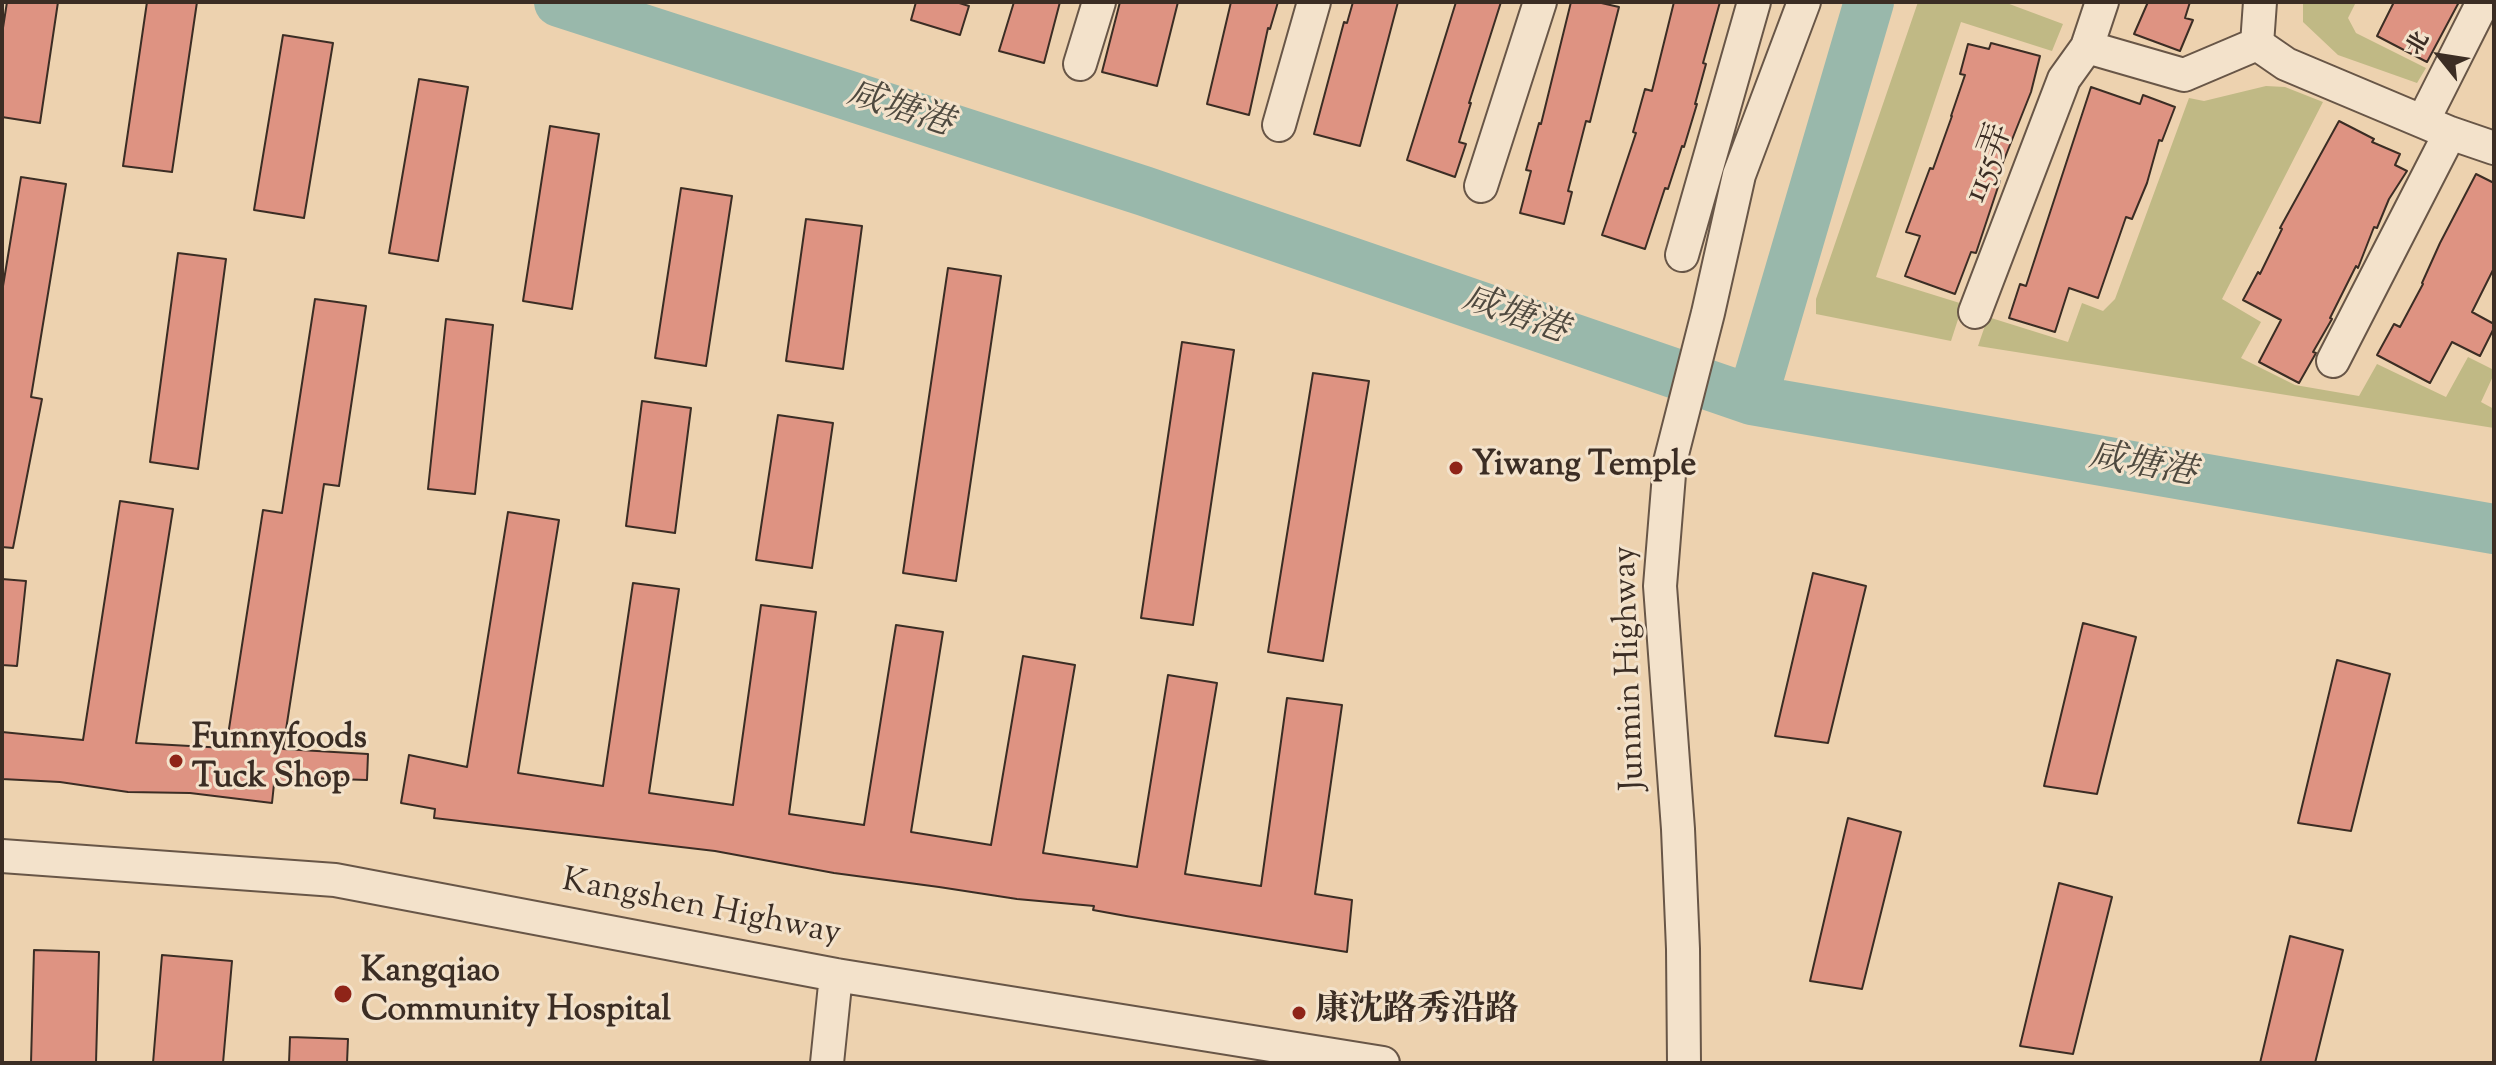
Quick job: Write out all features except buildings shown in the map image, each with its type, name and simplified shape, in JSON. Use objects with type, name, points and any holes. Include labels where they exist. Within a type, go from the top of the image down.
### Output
[{"type":"street","points":[[1080,64],[1099,2]]},
{"type":"street","points":[[1279,125],[1314,2]]},
{"type":"street","points":[[1481,186],[1540,2]]},
{"type":"street","points":[[1682,255],[1754,2]]},
{"type":"street","name":"Junmin Highway","points":[[1684,1063],[1678,829],[1660,586],[1670,462],[1739,175],[1804,2]]},
{"type":"street","name":"1155弄","points":[[1975,312],[2064,79],[2087,47],[2102,2]]},
{"type":"street","points":[[2257,44],[2260,2]]},
{"type":"street","points":[[2333,361],[2437,127],[2483,2]]},
{"type":"street","points":[[2087,47],[2184,75],[2257,44]]},
{"type":"street","points":[[2257,44],[2286,64],[2494,148]]},
{"type":"street","name":"Kangshen Highway","points":[[2,856],[335,880],[836,975],[1383,1063]]},
{"type":"street","points":[[827,1063],[836,975]]},
{"type":"shaded area","points":[[1918,2],[2004,2],[2063,24],[2052,51],[1961,22],[1876,277],[1963,304],[1951,341],[1816,314],[1816,299]]},
{"type":"shaded area","points":[[2303,2],[2356,2],[2348,18],[2356,33],[2426,68],[2417,83],[2338,55],[2303,22]]},
{"type":"shaded area","points":[[2266,86],[2285,87],[2323,102],[2222,299],[2261,322],[2241,358],[2295,385],[2359,396],[2377,364],[2446,397],[2468,357],[2494,370],[2481,402],[2494,409],[2494,428],[1978,346],[1988,317],[2068,342],[2082,303],[2103,311],[2115,299],[2189,98],[2204,101]]},
{"type":"waterway","name":"咸塘港","points":[[559,2],[1144,191],[1752,400],[2494,529]]},
{"type":"waterway","points":[[1752,400],[1869,2]]},
{"type":"place","name":"Yiwang Temple","points":[[1456,468]]},
{"type":"place","name":"Funnyfoods Tuck Shop","points":[[176,761]]},
{"type":"place","name":"Kangqiao Community Hospital","points":[[343,994]]},
{"type":"place","name":"康沈路秀沿路","points":[[1299,1013]]}]
